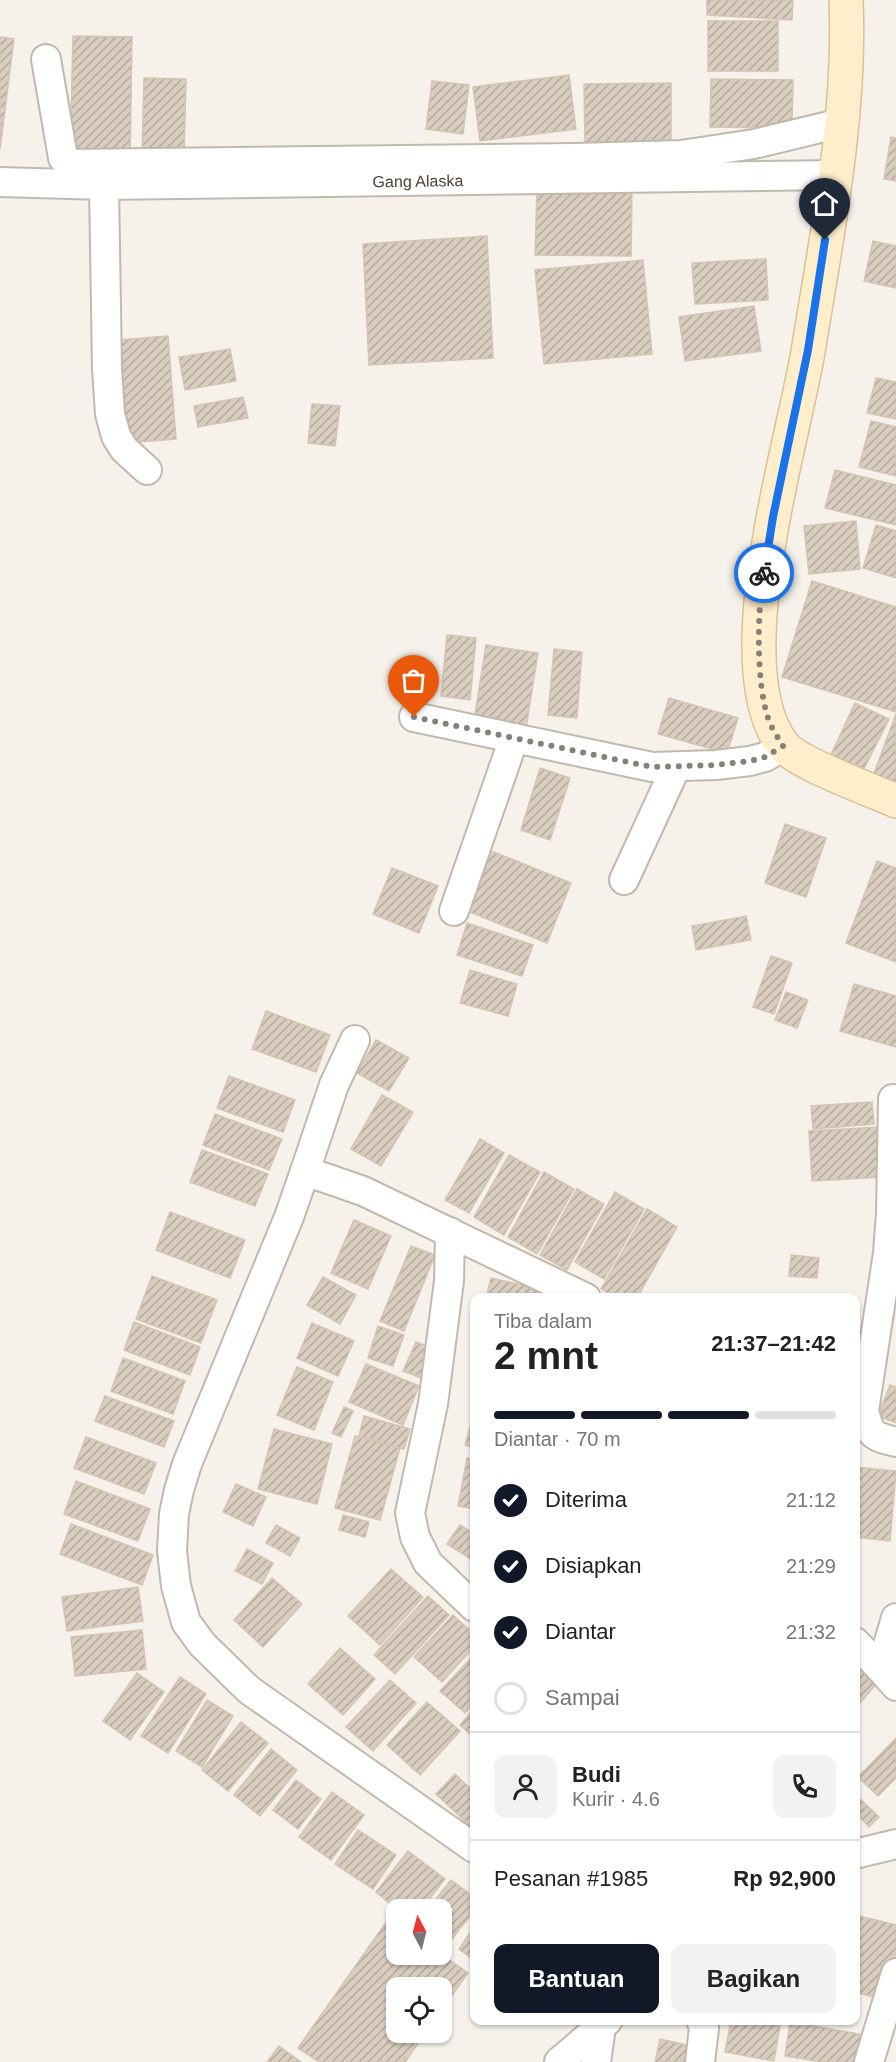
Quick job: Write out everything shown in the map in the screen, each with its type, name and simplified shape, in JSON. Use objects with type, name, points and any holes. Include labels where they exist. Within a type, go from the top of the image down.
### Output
[{"type":"street","points":[[846,0],[848,38],[836,175],[808,350],[773,517],[762,585],[759,654],[768,719],[783,746],[804,761],[896,801]]},
{"type":"street","points":[[46,59],[63,158],[70,164],[681,155],[754,144],[841,123]]},
{"type":"street","name":"Gang Alaska","points":[[0,182],[104,185],[836,175]]},
{"type":"street","points":[[104,185],[107,369],[110,414],[124,449],[147,470]]},
{"type":"street","points":[[414,717],[652,767],[716,765],[750,761],[765,757],[783,746]]},
{"type":"street","points":[[454,911],[514,738]]},
{"type":"street","points":[[624,879],[676,767]]},
{"type":"street","points":[[355,1040],[334,1085],[289,1217],[187,1464],[174,1514],[172,1551],[176,1586],[186,1622],[201,1644],[249,1690],[470,1845]]},
{"type":"street","points":[[893,1099],[892,1255],[864,1411],[868,1427],[876,1437],[896,1442]]},
{"type":"street","points":[[304,1171],[353,1187],[576,1293]]},
{"type":"street","points":[[450,1232],[449,1281],[433,1404],[410,1513],[415,1538],[428,1563],[470,1603]]},
{"type":"street","points":[[888,1678],[896,1618]]},
{"type":"street","points":[[860,1647],[888,1678]]},
{"type":"street","points":[[860,1853],[896,1844]]},
{"type":"street","points":[[869,2062],[896,1973]]},
{"type":"street","points":[[559,2062],[603,2025]]},
{"type":"street","points":[[596,2062],[604,2025]]},
{"type":"street","points":[[700,2062],[703,2025]]},
{"type":"building","points":[[707,0],[793,0],[792,20],[707,15]]},
{"type":"building","points":[[708,21],[778,21],[778,71],[708,71]]},
{"type":"building","points":[[73,36],[132,37],[130,161],[70,160]]},
{"type":"building","points":[[0,37],[14,39],[0,149]]},
{"type":"building","points":[[569,75],[576,129],[480,141],[473,87]]},
{"type":"building","points":[[144,78],[186,79],[184,158],[142,157]]},
{"type":"building","points":[[711,79],[793,80],[792,128],[710,127]]},
{"type":"building","points":[[432,81],[469,85],[463,134],[426,129]]},
{"type":"building","points":[[671,83],[671,145],[585,146],[584,84]]},
{"type":"building","points":[[891,137],[896,138],[896,181],[884,179]]},
{"type":"building","points":[[537,190],[632,192],[631,256],[535,255]]},
{"type":"building","points":[[487,236],[493,358],[369,365],[363,244]]},
{"type":"building","points":[[873,241],[896,246],[896,288],[864,281]]},
{"type":"building","points":[[766,259],[768,300],[695,304],[692,263]]},
{"type":"building","points":[[643,260],[652,354],[544,364],[535,270]]},
{"type":"building","points":[[754,306],[761,351],[685,361],[679,317]]},
{"type":"building","points":[[168,336],[176,439],[126,443],[118,340]]},
{"type":"building","points":[[230,349],[236,381],[185,390],[179,357]]},
{"type":"building","points":[[876,378],[896,382],[896,419],[867,413]]},
{"type":"building","points":[[243,397],[248,418],[198,427],[194,406]]},
{"type":"building","points":[[312,404],[340,406],[335,446],[308,443]]},
{"type":"building","points":[[871,421],[896,427],[896,476],[859,467]]},
{"type":"building","points":[[835,470],[896,485],[896,525],[825,508]]},
{"type":"building","points":[[856,521],[860,569],[809,574],[804,526]]},
{"type":"building","points":[[876,525],[896,531],[896,578],[863,568]]},
{"type":"building","points":[[812,581],[896,607],[896,712],[782,677]]},
{"type":"building","points":[[447,635],[476,638],[470,700],[441,696]]},
{"type":"building","points":[[486,645],[538,653],[526,728],[474,720]]},
{"type":"building","points":[[554,649],[582,652],[577,718],[548,715]]},
{"type":"building","points":[[669,698],[738,718],[727,753],[658,734]]},
{"type":"building","points":[[855,703],[889,719],[862,773],[830,757]]},
{"type":"building","points":[[896,714],[896,793],[870,784]]},
{"type":"building","points":[[540,768],[570,778],[550,840],[521,830]]},
{"type":"building","points":[[785,824],[826,838],[806,897],[765,883]]},
{"type":"building","points":[[484,848],[571,883],[547,943],[460,908]]},
{"type":"building","points":[[877,861],[896,868],[896,962],[846,943]]},
{"type":"building","points":[[392,868],[438,886],[419,933],[373,914]]},
{"type":"building","points":[[746,916],[751,940],[696,950],[692,926]]},
{"type":"building","points":[[467,923],[533,945],[522,976],[457,955]]},
{"type":"building","points":[[771,956],[792,963],[774,1014],[753,1007]]},
{"type":"building","points":[[470,970],[517,984],[508,1016],[460,1003]]},
{"type":"building","points":[[854,984],[896,996],[896,1047],[840,1031]]},
{"type":"building","points":[[786,992],[808,1000],[797,1028],[775,1020]]},
{"type":"building","points":[[266,1011],[330,1035],[316,1072],[252,1049]]},
{"type":"building","points":[[376,1040],[409,1058],[389,1091],[357,1073]]},
{"type":"building","points":[[229,1076],[295,1100],[283,1132],[217,1108]]},
{"type":"building","points":[[382,1095],[413,1112],[381,1166],[351,1149]]},
{"type":"building","points":[[872,1102],[874,1124],[813,1129],[811,1106]]},
{"type":"building","points":[[215,1114],[282,1139],[269,1170],[203,1145]]},
{"type":"building","points":[[881,1127],[884,1177],[812,1181],[809,1131]]},
{"type":"building","points":[[480,1139],[504,1153],[469,1213],[445,1200]]},
{"type":"building","points":[[202,1150],[268,1174],[255,1206],[190,1182]]},
{"type":"building","points":[[509,1155],[540,1172],[504,1235],[474,1217]]},
{"type":"building","points":[[544,1172],[574,1189],[537,1254],[508,1237]]},
{"type":"building","points":[[577,1189],[604,1204],[567,1270],[540,1255]]},
{"type":"building","points":[[615,1192],[644,1209],[604,1279],[575,1262]]},
{"type":"building","points":[[647,1209],[677,1227],[640,1293],[608,1293],[601,1289]]},
{"type":"building","points":[[170,1212],[245,1240],[230,1278],[156,1250]]},
{"type":"building","points":[[354,1220],[391,1236],[368,1289],[331,1273]]},
{"type":"building","points":[[411,1246],[435,1255],[404,1331],[380,1321]]},
{"type":"building","points":[[791,1255],[819,1258],[817,1278],[789,1276]]},
{"type":"building","points":[[152,1276],[217,1300],[201,1343],[136,1319]]},
{"type":"building","points":[[323,1277],[356,1295],[340,1324],[307,1305]]},
{"type":"building","points":[[491,1278],[540,1289],[539,1293],[487,1293]]},
{"type":"building","points":[[134,1322],[200,1347],[190,1375],[124,1350]]},
{"type":"building","points":[[312,1323],[354,1341],[338,1376],[297,1358]]},
{"type":"building","points":[[378,1326],[404,1335],[393,1366],[368,1358]]},
{"type":"building","points":[[416,1342],[436,1350],[424,1379],[403,1371]]},
{"type":"building","points":[[123,1358],[185,1381],[173,1414],[111,1391]]},
{"type":"building","points":[[366,1364],[419,1386],[403,1425],[349,1402]]},
{"type":"building","points":[[297,1367],[333,1382],[314,1430],[277,1415]]},
{"type":"building","points":[[890,1385],[896,1387],[896,1423],[878,1416]]},
{"type":"building","points":[[105,1396],[174,1421],[164,1447],[95,1421]]},
{"type":"building","points":[[344,1407],[353,1411],[341,1437],[332,1433]]},
{"type":"building","points":[[364,1416],[410,1429],[404,1449],[359,1436]]},
{"type":"building","points":[[470,1428],[470,1447],[465,1445]]},
{"type":"building","points":[[274,1429],[332,1444],[317,1504],[258,1489]]},
{"type":"building","points":[[355,1436],[400,1448],[380,1520],[335,1508]]},
{"type":"building","points":[[86,1437],[156,1463],[144,1494],[74,1468]]},
{"type":"building","points":[[467,1458],[470,1459],[470,1508],[458,1506]]},
{"type":"building","points":[[860,1467],[896,1471],[890,1541],[860,1538]]},
{"type":"building","points":[[76,1481],[150,1509],[138,1541],[64,1514]]},
{"type":"building","points":[[236,1484],[266,1497],[253,1526],[223,1512]]},
{"type":"building","points":[[343,1515],[369,1522],[365,1537],[339,1530]]},
{"type":"building","points":[[71,1524],[153,1555],[142,1585],[60,1554]]},
{"type":"building","points":[[276,1525],[300,1538],[290,1556],[266,1543]]},
{"type":"building","points":[[460,1525],[470,1531],[470,1558],[447,1544]]},
{"type":"building","points":[[247,1549],[273,1563],[262,1584],[235,1571]]},
{"type":"building","points":[[391,1569],[423,1597],[380,1645],[348,1616]]},
{"type":"building","points":[[272,1578],[302,1604],[263,1647],[234,1620]]},
{"type":"building","points":[[138,1587],[143,1621],[67,1631],[62,1597]]},
{"type":"building","points":[[428,1596],[449,1615],[395,1674],[374,1655]]},
{"type":"building","points":[[453,1615],[470,1630],[470,1651],[442,1682],[414,1657]]},
{"type":"building","points":[[142,1630],[146,1669],[75,1676],[71,1637]]},
{"type":"building","points":[[340,1648],[375,1679],[343,1715],[308,1684]]},
{"type":"building","points":[[470,1659],[470,1708],[465,1713],[440,1691]]},
{"type":"building","points":[[860,1667],[878,1682],[860,1703]]},
{"type":"building","points":[[137,1673],[164,1692],[130,1740],[103,1721]]},
{"type":"building","points":[[180,1677],[206,1694],[168,1753],[141,1736]]},
{"type":"building","points":[[390,1680],[416,1703],[373,1751],[346,1727]]},
{"type":"building","points":[[207,1700],[233,1716],[202,1767],[176,1751]]},
{"type":"building","points":[[427,1702],[460,1731],[420,1775],[387,1745]]},
{"type":"building","points":[[470,1714],[470,1734],[460,1725]]},
{"type":"building","points":[[241,1722],[268,1743],[228,1791],[202,1770]]},
{"type":"building","points":[[896,1738],[896,1778],[878,1796],[860,1779],[860,1775]]},
{"type":"building","points":[[271,1749],[297,1770],[260,1816],[234,1795]]},
{"type":"building","points":[[455,1774],[470,1788],[470,1826],[436,1794]]},
{"type":"building","points":[[296,1780],[321,1799],[298,1829],[273,1810]]},
{"type":"building","points":[[332,1792],[364,1815],[331,1860],[299,1837]]},
{"type":"building","points":[[860,1799],[879,1817],[869,1827],[860,1817]]},
{"type":"building","points":[[358,1830],[396,1855],[373,1889],[335,1864]]},
{"type":"building","points":[[408,1851],[445,1879],[430,1899],[386,1901],[376,1892]]},
{"type":"building","points":[[451,1880],[470,1894],[470,1916],[452,1939],[452,1899],[436,1899]]},
{"type":"building","points":[[860,1916],[896,1925],[896,1951],[884,2000],[860,1993]]},
{"type":"building","points":[[386,1922],[386,1965],[452,1965],[452,1962],[468,1973],[452,1996],[452,1977],[386,1977],[386,2043],[418,2043],[405,2062],[319,2062],[298,2048]]},
{"type":"building","points":[[470,1933],[470,1957],[459,1949]]},
{"type":"building","points":[[730,2025],[780,2025],[774,2061],[725,2052]]},
{"type":"building","points":[[790,2025],[807,2025],[865,2035],[860,2062],[822,2062],[785,2056]]},
{"type":"building","points":[[660,2039],[696,2047],[692,2062],[655,2062]]},
{"type":"building","points":[[279,2046],[301,2062],[267,2062]]},
{"type":"way so far","points":[[414,717],[652,767],[716,765],[765,757],[783,746],[768,719],[763,695],[759,654],[764,573]]},
{"type":"route","points":[[764,573],[773,517],[808,350],[825,240]]}]
